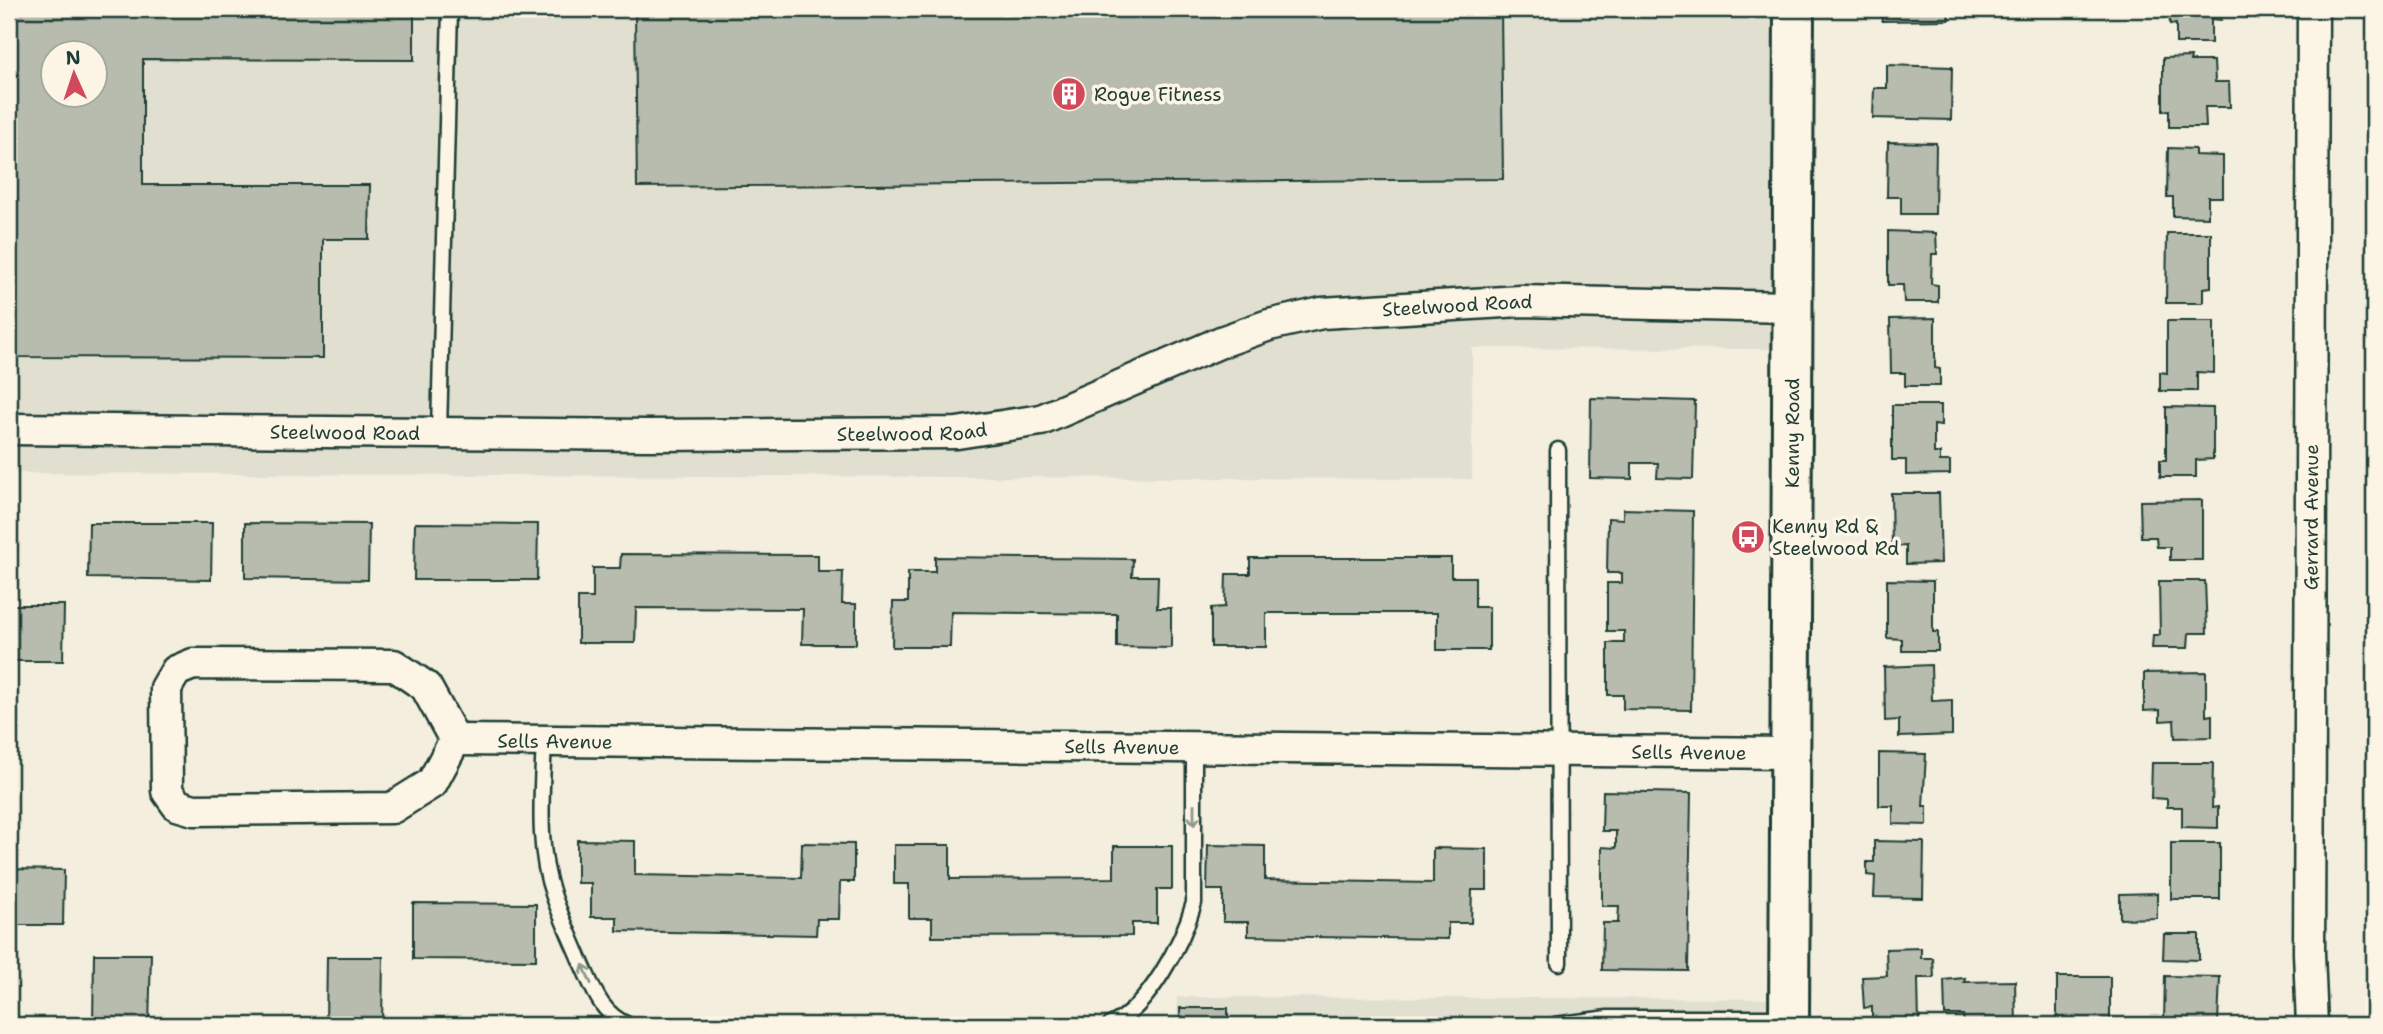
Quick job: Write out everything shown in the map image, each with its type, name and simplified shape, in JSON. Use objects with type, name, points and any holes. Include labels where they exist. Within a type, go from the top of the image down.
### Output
[{"type":"street","name":"Kenny Road","points":[[1788,1022],[1794,9]]},
{"type":"street","name":"Gerrard Avenue","points":[[2312,1025],[2309,953],[2309,411],[2313,9]]},
{"type":"street","name":"Steelwood Road","points":[[9,429],[647,435],[957,433],[1041,419],[1221,342],[1269,325],[1322,313],[1521,301],[1793,307]]},
{"type":"street","points":[[192,664],[394,665],[426,687],[455,740],[432,783],[393,808],[194,810],[177,805],[167,791],[166,688],[176,671],[192,664]]},
{"type":"street","name":"Sells Avenue","points":[[455,740],[1790,753]]},
{"type":"lane","points":[[439,432],[450,9]]},
{"type":"lane","points":[[1558,450],[1559,963]]},
{"type":"lane","points":[[544,741],[541,814],[553,896],[596,996],[606,1012],[628,1025]]},
{"type":"lane","points":[[1110,1025],[1122,1021],[1169,966],[1188,926],[1194,903],[1194,747]]},
{"type":"lane","points":[[1555,1025],[1608,1018],[1788,1022]]},
{"type":"shaded area","points":[[9,9],[1789,9],[1787,349],[1472,348],[1472,479],[9,473]]},
{"type":"shaded area","points":[[1177,997],[1784,999],[1784,1025],[1177,1025]]},
{"type":"building","points":[[9,9],[414,9],[414,60],[143,59],[143,185],[370,185],[369,239],[323,239],[323,358],[9,357]]},
{"type":"building","name":"Rogue Fitness","points":[[635,9],[1501,9],[1503,179],[637,187]]},
{"type":"building","points":[[1882,9],[1948,9],[1949,20],[1882,21]]},
{"type":"building","points":[[2169,9],[2228,9],[2222,11],[2221,20],[2211,19],[2211,43],[2176,43],[2176,24],[2170,25]]},
{"type":"building","points":[[2191,57],[2190,61],[2214,61],[2215,82],[2229,82],[2230,107],[2205,107],[2206,127],[2169,127],[2169,110],[2163,111],[2163,58]]},
{"type":"building","points":[[1887,65],[1952,67],[1951,120],[1873,118],[1874,88],[1887,88]]},
{"type":"building","points":[[1888,142],[1936,143],[1935,214],[1901,214],[1901,197],[1887,197]]},
{"type":"building","points":[[2168,148],[2195,149],[2195,155],[2223,156],[2223,197],[2208,197],[2208,217],[2173,216],[2173,197],[2167,197]]},
{"type":"building","points":[[1888,231],[1936,233],[1937,254],[1932,254],[1931,284],[1938,285],[1938,302],[1904,302],[1903,285],[1888,285]]},
{"type":"building","points":[[2167,233],[2211,233],[2211,287],[2203,288],[2203,303],[2166,303]]},
{"type":"building","points":[[1935,318],[1935,368],[1940,369],[1940,386],[1905,386],[1905,373],[1891,373],[1890,319]]},
{"type":"building","points":[[2167,321],[2214,321],[2214,373],[2197,372],[2197,391],[2160,391],[2160,372],[2167,373]]},
{"type":"building","points":[[1591,398],[1695,401],[1693,479],[1657,478],[1658,463],[1632,463],[1632,479],[1590,478]]},
{"type":"building","points":[[1892,405],[1941,405],[1941,426],[1934,425],[1934,453],[1940,453],[1940,461],[1950,461],[1950,474],[1906,475],[1906,460],[1892,460]]},
{"type":"building","points":[[2166,407],[2213,408],[2213,459],[2196,460],[2196,477],[2160,477],[2160,460],[2166,460]]},
{"type":"building","points":[[1891,493],[1939,493],[1941,563],[1906,564],[1906,546],[1892,547]]},
{"type":"building","points":[[2202,500],[2202,560],[2170,560],[2170,547],[2157,547],[2156,537],[2141,537],[2140,501]]},
{"type":"building","points":[[1623,509],[1693,511],[1691,710],[1623,709],[1623,695],[1608,695],[1608,643],[1624,643],[1624,631],[1607,631],[1607,583],[1622,583],[1622,573],[1607,573],[1608,518],[1623,519]]},
{"type":"building","points":[[89,523],[212,523],[211,580],[88,578]]},
{"type":"building","points":[[245,523],[369,524],[368,580],[245,578]]},
{"type":"building","points":[[415,523],[538,524],[537,580],[414,580]]},
{"type":"building","points":[[621,554],[818,555],[818,572],[843,572],[842,604],[856,604],[856,644],[802,644],[803,609],[636,608],[635,643],[578,643],[578,598],[593,598],[593,568],[620,568]]},
{"type":"building","points":[[935,557],[1133,559],[1132,576],[1158,576],[1157,608],[1171,608],[1171,648],[1117,647],[1117,614],[951,612],[950,647],[892,647],[893,602],[908,602],[908,572],[935,572]]},
{"type":"building","points":[[1250,558],[1451,558],[1451,577],[1475,577],[1475,607],[1489,607],[1489,650],[1437,650],[1437,613],[1266,613],[1266,647],[1211,647],[1211,608],[1225,607],[1226,574],[1250,574]]},
{"type":"building","points":[[1887,580],[1933,581],[1933,632],[1938,632],[1938,651],[1902,651],[1902,639],[1887,638]]},
{"type":"building","points":[[2159,581],[2205,581],[2207,633],[2189,633],[2188,648],[2152,648],[2153,635],[2160,635]]},
{"type":"building","points":[[9,605],[64,605],[63,661],[9,661]]},
{"type":"building","points":[[1931,665],[1932,701],[1952,700],[1952,735],[1899,737],[1899,720],[1885,721],[1884,667]]},
{"type":"building","points":[[2206,672],[2206,716],[2212,715],[2212,737],[2175,738],[2174,720],[2160,721],[2160,710],[2144,711],[2144,673]]},
{"type":"building","points":[[1879,753],[1926,754],[1923,806],[1927,806],[1927,825],[1893,824],[1893,806],[1879,806]]},
{"type":"building","points":[[2152,763],[2213,763],[2212,808],[2218,807],[2218,828],[2182,827],[2182,807],[2167,807],[2167,799],[2151,798]]},
{"type":"building","points":[[1603,791],[1691,793],[1688,971],[1602,970],[1603,923],[1618,923],[1619,906],[1602,906],[1602,847],[1616,848],[1616,831],[1602,831]]},
{"type":"building","points":[[577,840],[635,841],[635,875],[801,878],[802,843],[854,844],[854,882],[840,882],[839,919],[817,919],[816,935],[617,931],[617,917],[591,917],[591,883],[577,883]]},
{"type":"building","points":[[1874,841],[1924,842],[1923,898],[1874,897],[1875,876],[1867,875],[1867,862],[1874,862]]},
{"type":"building","points":[[2171,843],[2220,843],[2220,899],[2171,899]]},
{"type":"building","points":[[894,845],[950,845],[950,879],[1114,878],[1114,846],[1172,846],[1172,889],[1157,889],[1157,923],[1132,923],[1132,936],[932,937],[932,918],[909,918],[909,884],[894,884]]},
{"type":"building","points":[[1208,845],[1265,846],[1265,880],[1433,883],[1433,848],[1487,849],[1487,890],[1472,890],[1471,923],[1448,923],[1448,939],[1248,936],[1248,922],[1223,922],[1223,890],[1207,890]]},
{"type":"building","points":[[9,869],[64,870],[63,925],[9,925]]},
{"type":"building","points":[[2157,893],[2157,918],[2120,919],[2120,894]]},
{"type":"building","points":[[413,903],[536,904],[536,960],[413,959]]},
{"type":"building","points":[[2164,934],[2199,934],[2199,960],[2163,959]]},
{"type":"building","points":[[1921,948],[1921,958],[1933,958],[1934,978],[1918,978],[1919,1025],[1872,1025],[1872,1007],[1864,1008],[1862,977],[1887,976],[1886,949]]},
{"type":"building","points":[[94,954],[151,954],[149,1025],[93,1025]]},
{"type":"building","points":[[327,957],[383,957],[382,1025],[326,1025]]},
{"type":"building","points":[[2165,976],[2220,977],[2218,1022],[2164,1021]]},
{"type":"building","points":[[2057,977],[2110,977],[2110,1022],[2057,1024]]},
{"type":"building","points":[[1965,978],[1964,982],[2015,981],[2016,1025],[1964,1025],[1963,1015],[1945,1015],[1944,980]]},
{"type":"building","points":[[1180,1008],[1228,1008],[1228,1025],[1180,1025]]},
{"type":"place","name":"Rogue Fitness","points":[[1069,94]]},
{"type":"place","name":"Kenny Rd & Steelwood Rd","points":[[1748,537]]}]
